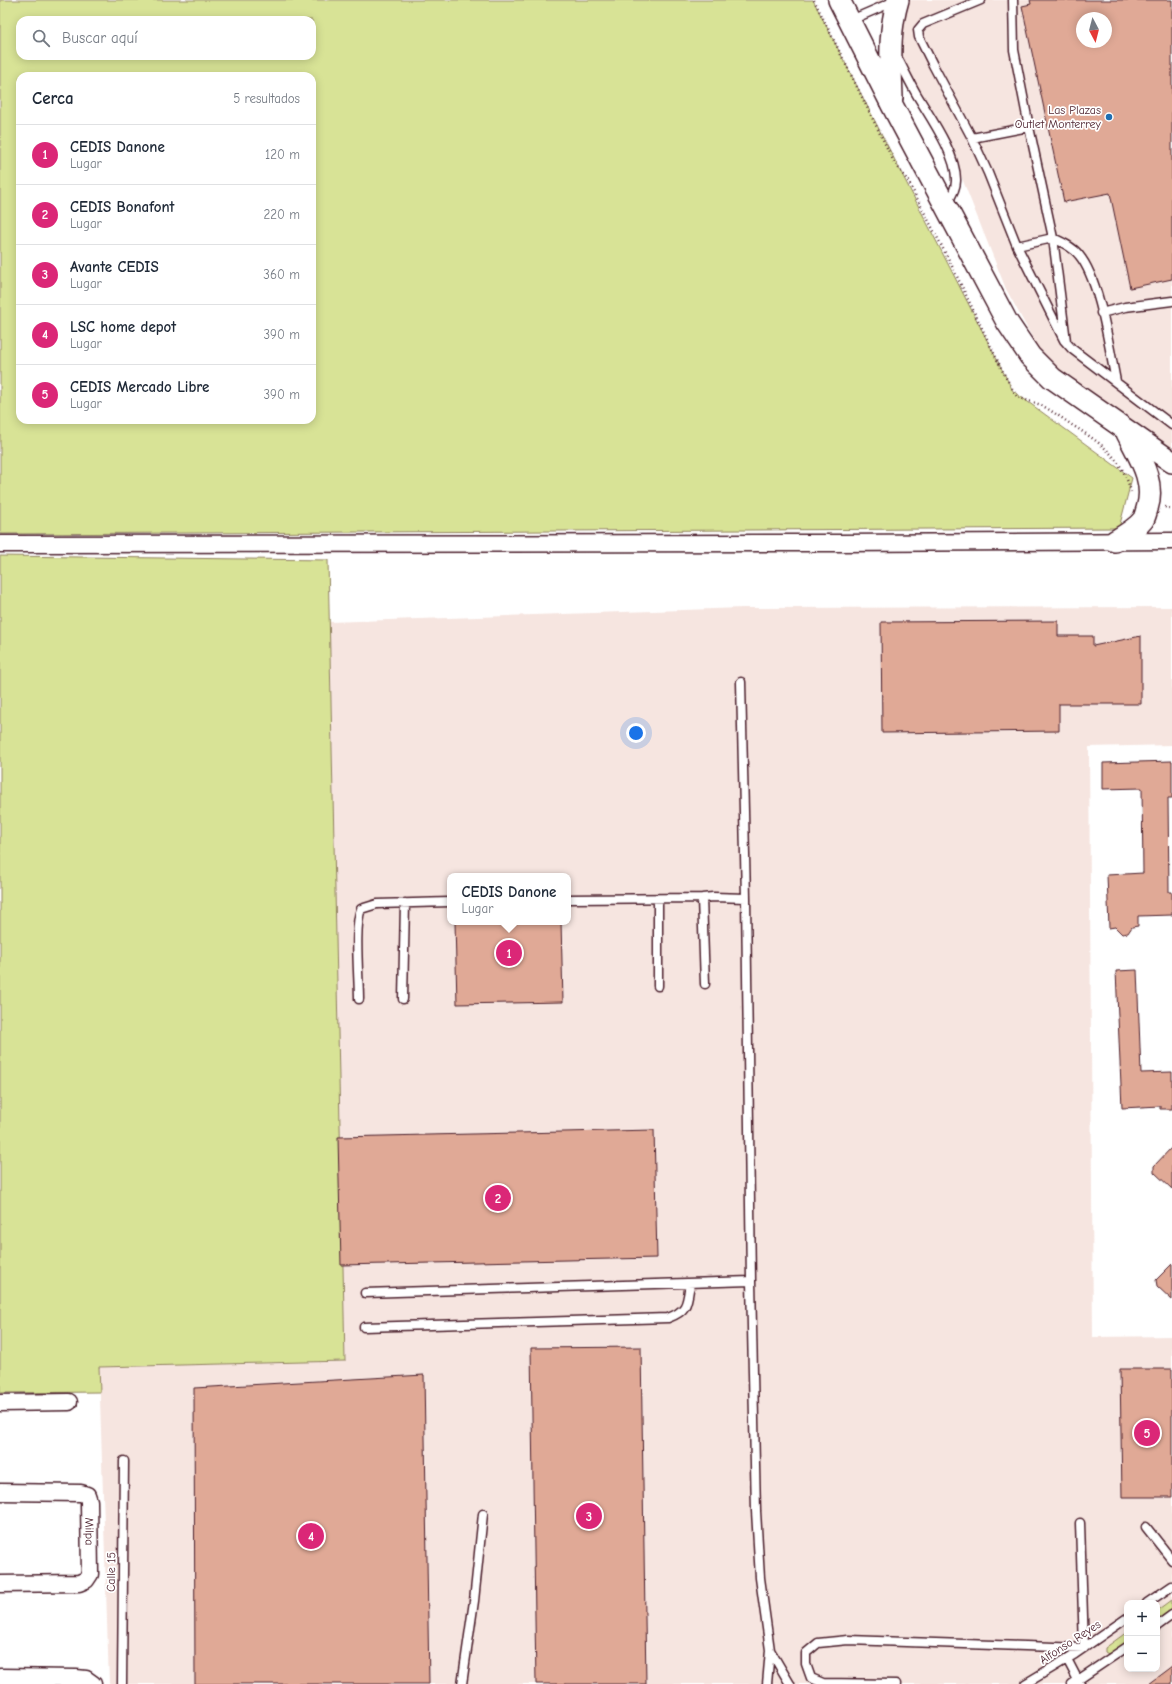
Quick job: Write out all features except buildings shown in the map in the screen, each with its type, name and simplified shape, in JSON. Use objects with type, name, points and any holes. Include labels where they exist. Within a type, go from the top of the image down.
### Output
[{"type":"street","points":[[892,104],[892,19],[897,0]]},
{"type":"street","points":[[845,6],[892,104],[1006,322],[1030,356],[1042,369],[1062,386],[1172,462]]},
{"type":"street","points":[[1115,541],[1144,519],[1150,494],[1150,482],[1146,471],[1125,430]]},
{"type":"street","points":[[0,544],[1172,541]]},
{"type":"street","points":[[0,1403],[69,1402]]},
{"type":"street","name":"Milpa","points":[[0,1492],[81,1493],[87,1495],[89,1501],[90,1574],[86,1580],[79,1583],[0,1584]]},
{"type":"street","points":[[0,1677],[76,1678],[86,1679],[93,1684]]},
{"type":"lane","points":[[845,6],[897,0]]},
{"type":"lane","points":[[981,0],[923,24],[918,30],[919,37],[972,138],[988,173],[1017,246],[1066,344],[1172,425]]},
{"type":"lane","points":[[1013,0],[1014,50],[1053,238],[1066,344]]},
{"type":"lane","points":[[891,41],[903,68],[938,130],[954,164],[956,181],[951,198],[945,206]]},
{"type":"lane","points":[[972,138],[1029,127]]},
{"type":"lane","points":[[1017,246],[1053,238],[1078,253],[1088,266],[1096,289],[1116,381]]},
{"type":"lane","points":[[1101,313],[1125,307],[1172,301]]},
{"type":"lane","points":[[741,682],[756,1511],[760,1578],[770,1650],[767,1684]]},
{"type":"lane","points":[[702,898],[705,984]]},
{"type":"lane","points":[[571,899],[746,898]]},
{"type":"lane","points":[[658,899],[658,986]]},
{"type":"lane","points":[[359,999],[358,915],[361,909],[377,904],[447,902]]},
{"type":"lane","points":[[403,999],[405,903]]},
{"type":"lane","points":[[365,1293],[751,1281]]},
{"type":"lane","points":[[364,1327],[668,1318],[679,1314],[685,1306],[690,1284]]},
{"type":"lane","name":"Calle 15","points":[[122,1684],[124,1461]]},
{"type":"lane","points":[[462,1684],[474,1601],[483,1514]]},
{"type":"lane","points":[[896,1684],[823,1683],[811,1678],[806,1664],[806,1652],[818,1643],[848,1640],[1084,1648],[1080,1522]]},
{"type":"lane","points":[[1146,1527],[1172,1560]]},
{"type":"lane","points":[[1152,1600],[1172,1586]]},
{"type":"lane","points":[[1160,1624],[1172,1615]]},
{"type":"lane","name":"Alfonso Reyes","points":[[1025,1684],[1067,1659],[1124,1620]]},
{"type":"lane","points":[[1067,1659],[1077,1683],[1124,1649]]},
{"type":"lane","points":[[770,1650],[790,1684]]},
{"type":"shaded area","points":[[876,0],[1172,0],[1172,448],[1057,369],[1038,348],[1006,289],[944,133],[898,55]]},
{"type":"shaded area","points":[[1172,607],[1172,745],[1089,747],[1093,1337],[1172,1336],[1172,1684],[109,1684],[99,1367],[345,1361],[329,622],[743,608]]},
{"type":"green space","points":[[0,0],[813,0],[1013,391],[1132,478],[1119,528],[0,534]]},
{"type":"green space","points":[[0,556],[328,560],[345,1361],[99,1367],[100,1392],[0,1393]]},
{"type":"green space","points":[[1172,1600],[1172,1609],[1160,1618],[1160,1609]]},
{"type":"green space","points":[[1124,1634],[1124,1644],[1110,1655],[1105,1652],[1105,1648]]},
{"type":"place","name":"Las Plazas Outlet Monterrey","points":[[1109,117]]},
{"type":"place","name":"CEDIS Danone","points":[[509,953]]},
{"type":"place","name":"CEDIS Bonafont","points":[[498,1198]]},
{"type":"place","name":"CEDIS Mercado Libre","points":[[1147,1433]]},
{"type":"place","name":"Avante CEDIS","points":[[589,1516]]},
{"type":"place","name":"LSC home depot","points":[[311,1536]]}]
